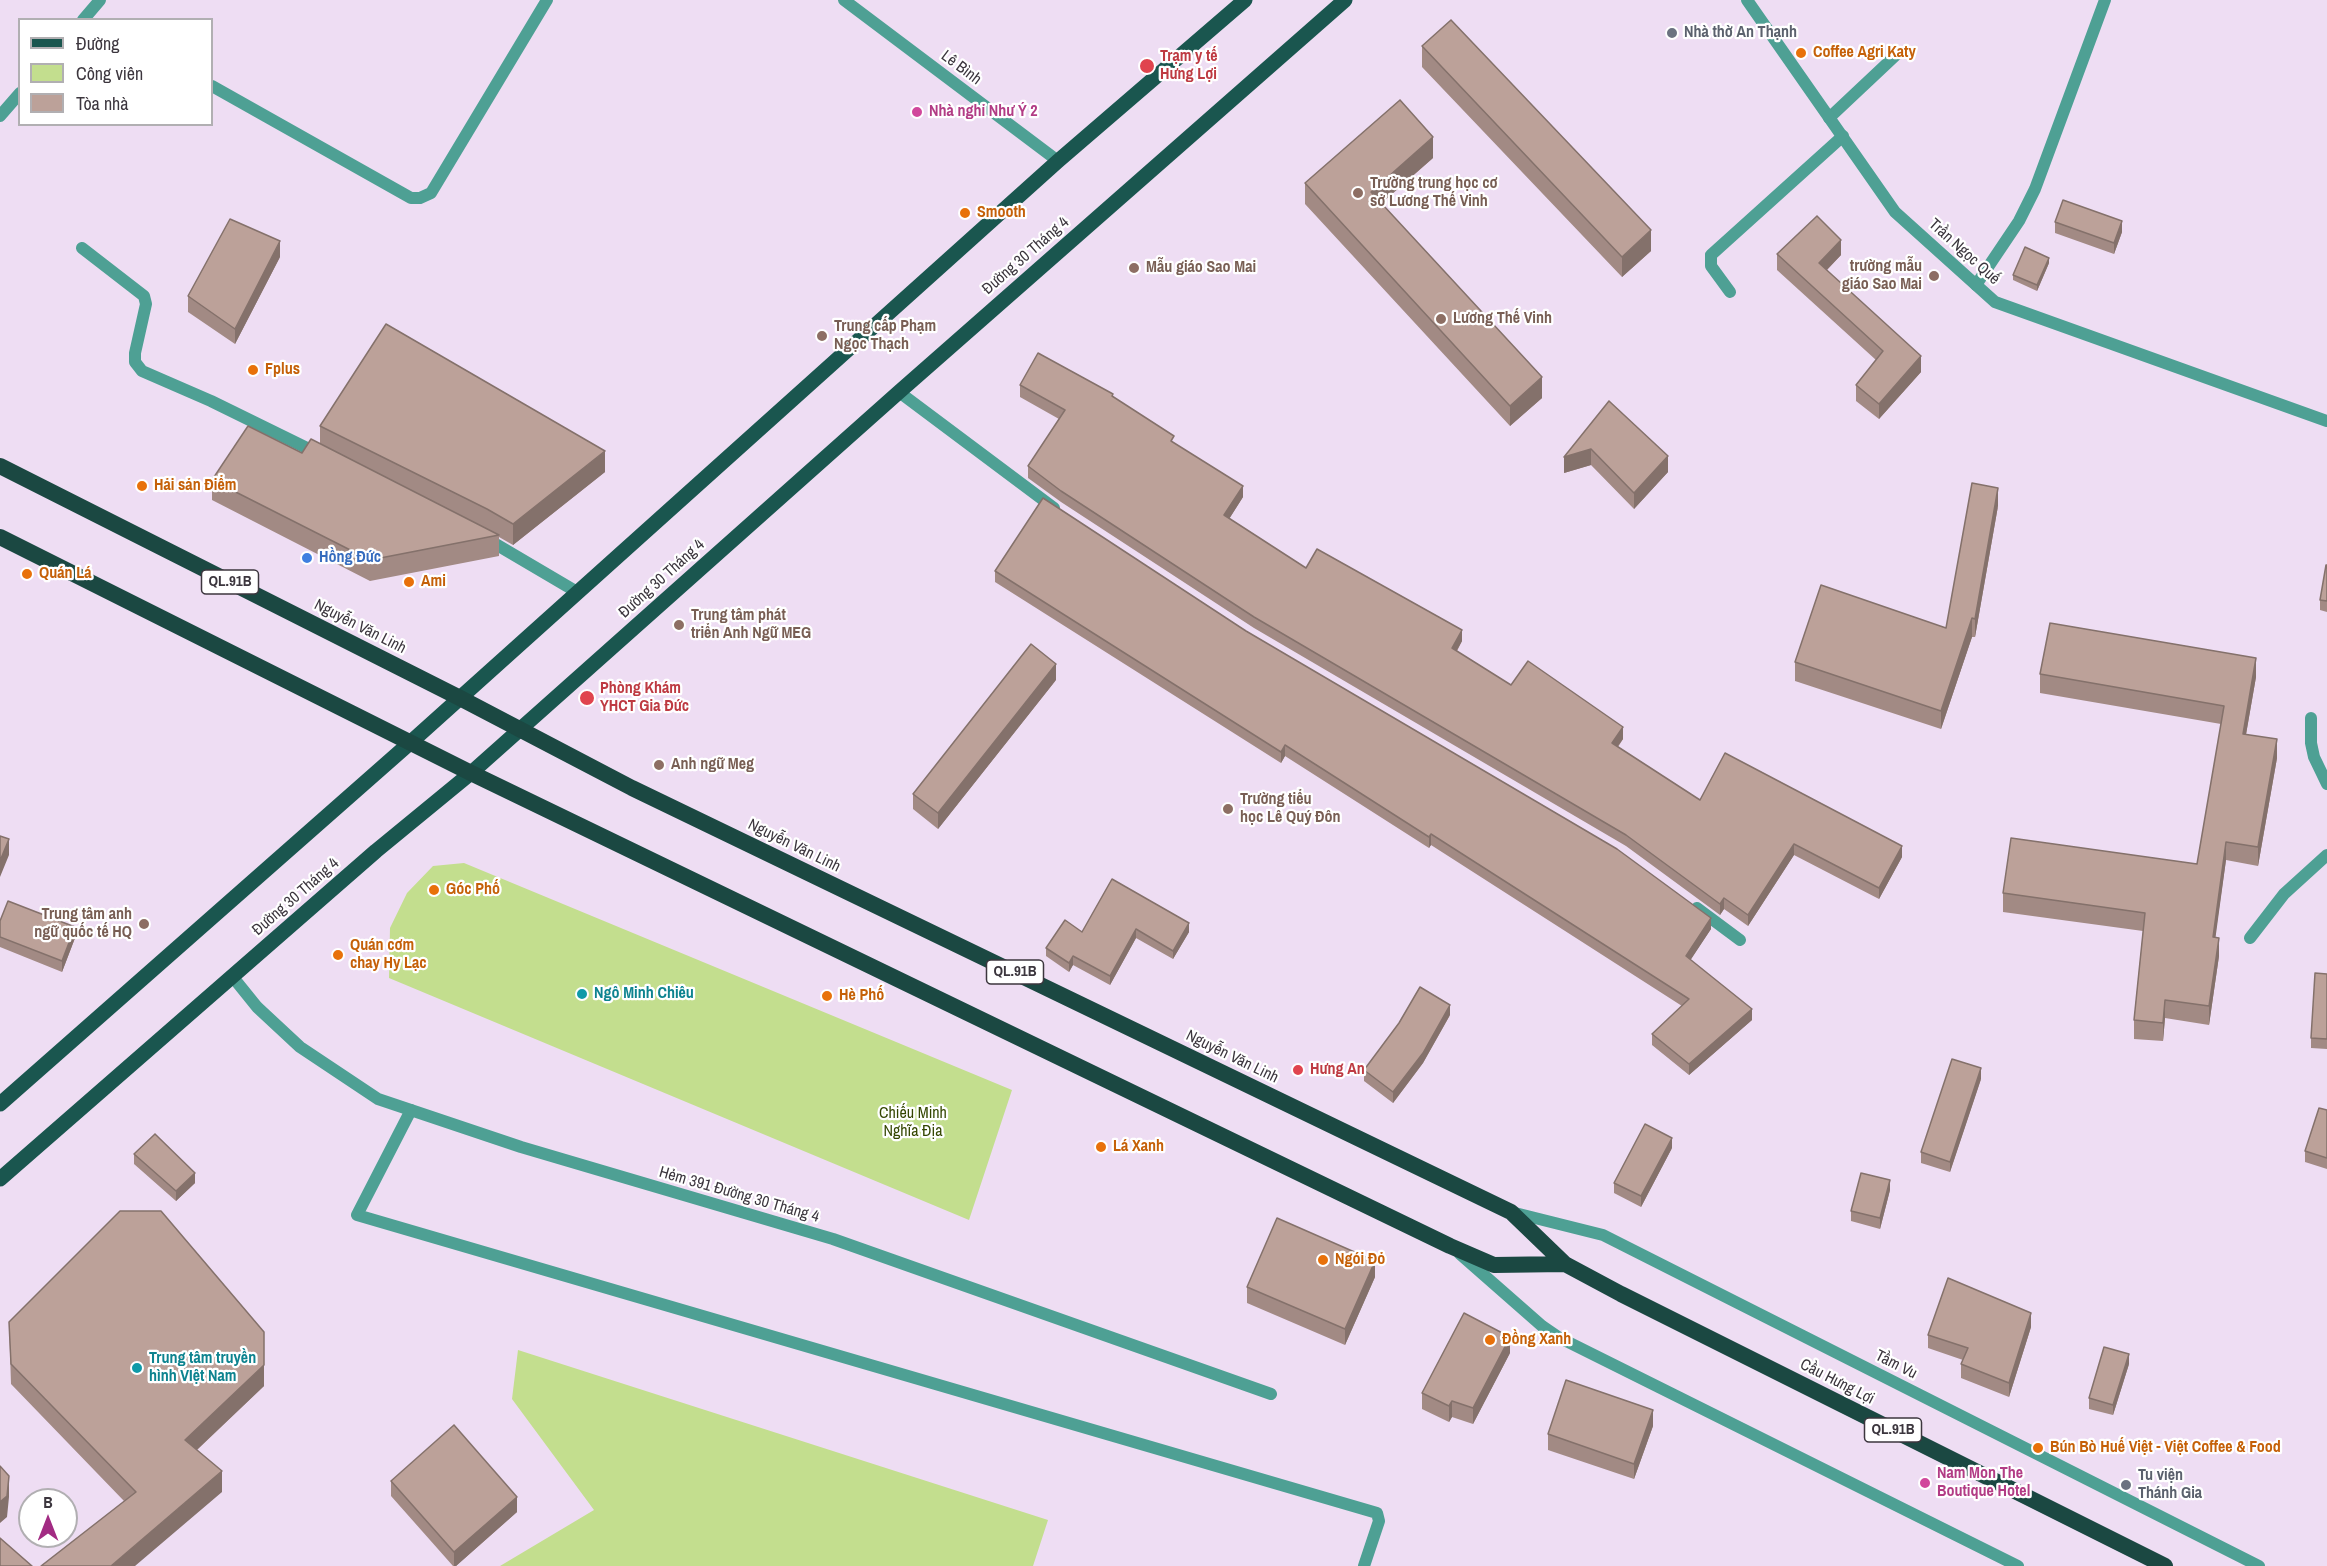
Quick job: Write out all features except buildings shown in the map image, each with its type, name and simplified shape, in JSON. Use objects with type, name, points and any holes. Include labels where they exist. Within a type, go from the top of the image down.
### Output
[{"type":"highway","name":"Nguyễn Văn Linh","points":[[0,466],[460,698],[642,793],[1511,1212],[1566,1264],[1621,1294]]},
{"type":"highway","name":"Nguyễn Văn Linh","points":[[0,537],[471,773],[1450,1246],[1494,1265],[1566,1264]]},
{"type":"highway","name":"Cầu Hưng Lợi","points":[[1621,1294],[2165,1566]]},
{"type":"main road","points":[[0,1104],[411,742],[1058,161],[1245,0]]},
{"type":"main road","name":"Đường 30 Tháng 4","points":[[0,1179],[376,851],[471,773],[899,392],[1345,0]]},
{"type":"street","points":[[85,18],[100,0]]},
{"type":"street","points":[[213,87],[411,198],[420,198],[431,193],[547,0]]},
{"type":"street","name":"Lê Bình","points":[[844,0],[1058,161]]},
{"type":"street","name":"Trần Ngọc Quế","points":[[1747,0],[1895,212],[1995,302],[2327,421]]},
{"type":"street","points":[[1976,285],[2019,221],[2035,189],[2105,0]]},
{"type":"street","points":[[1829,118],[1896,55]]},
{"type":"street","points":[[0,116],[18,95]]},
{"type":"street","points":[[1731,292],[1711,266],[1711,255],[1843,136]]},
{"type":"street","points":[[82,248],[144,296],[146,304],[135,353],[135,362],[142,371],[211,400],[326,458]]},
{"type":"street","points":[[899,392],[1066,516]]},
{"type":"street","points":[[473,532],[577,592]]},
{"type":"street","points":[[2311,718],[2310,743],[2314,758],[2327,784]]},
{"type":"street","points":[[2250,938],[2284,894],[2327,855]]},
{"type":"street","points":[[1686,900],[1740,940]]},
{"type":"street","name":"Hẻm 391 Đường 30 Tháng 4","points":[[232,976],[257,1007],[300,1047],[378,1099],[623,1178],[833,1239],[1270,1394]]},
{"type":"street","points":[[411,1110],[357,1215],[1377,1513],[1379,1521],[1364,1566]]},
{"type":"street","name":"Tầm Vu","points":[[1511,1212],[1603,1235],[2259,1566]]},
{"type":"street","points":[[1450,1246],[1558,1338],[2018,1566]]},
{"type":"green space","name":"Chiếu Minh Nghĩa Địa","points":[[464,863],[1012,1090],[969,1220],[389,978],[390,928],[407,893],[433,866]]},
{"type":"green space","points":[[518,1350],[1048,1520],[1033,1566],[500,1566],[594,1510],[512,1399]]},
{"type":"place","name":"Nhà thờ An Thạnh","points":[[1672,33]]},
{"type":"place","name":"Coffee Agri Katy","points":[[1801,53]]},
{"type":"place","name":"Trạm y tế Hưng Lợi","points":[[1147,66]]},
{"type":"place","name":"Nhà nghỉ Như Ý 2","points":[[917,112]]},
{"type":"place","name":"Trường trung học cơ sở Lương Thế Vinh","points":[[1358,193]]},
{"type":"place","name":"Smooth","points":[[965,213]]},
{"type":"place","name":"Mẫu giáo Sao Mai","points":[[1134,268]]},
{"type":"place","name":"trường mẫu giáo Sao Mai","points":[[1934,276]]},
{"type":"place","name":"Lương Thế Vinh","points":[[1441,319]]},
{"type":"place","name":"Trung cấp Phạm Ngọc Thạch","points":[[822,336]]},
{"type":"place","name":"Fplus","points":[[253,370]]},
{"type":"place","name":"Hải sản Điểm","points":[[142,486]]},
{"type":"place","name":"Hồng Đức","points":[[307,558]]},
{"type":"place","name":"Quán Lá","points":[[27,574]]},
{"type":"place","name":"Ami","points":[[409,582]]},
{"type":"place","name":"Trung tâm phát triển Anh Ngữ MEG","points":[[679,625]]},
{"type":"place","name":"Phòng Khám YHCT Gia Đức","points":[[587,698]]},
{"type":"place","name":"Anh ngữ Meg","points":[[659,765]]},
{"type":"place","name":"Trường tiểu học Lê Quý Đôn","points":[[1228,809]]},
{"type":"place","name":"Góc Phố","points":[[434,890]]},
{"type":"place","name":"Trung tâm anh ngữ quốc tế HQ","points":[[144,924]]},
{"type":"place","name":"Quán cơm chay Hy Lạc","points":[[338,955]]},
{"type":"place","name":"Ngô Minh Chiêu","points":[[582,994]]},
{"type":"place","name":"Hè Phố","points":[[827,996]]},
{"type":"place","name":"Hưng An","points":[[1298,1070]]},
{"type":"place","name":"Lá Xanh","points":[[1101,1147]]},
{"type":"place","name":"Ngói Đỏ","points":[[1323,1260]]},
{"type":"place","name":"Đồng Xanh","points":[[1490,1340]]},
{"type":"place","name":"Trung tâm truyền hình VIệt Nam","points":[[137,1368]]},
{"type":"place","name":"Bún Bò Huế Việt - Việt Coffee & Food","points":[[2038,1448]]},
{"type":"place","name":"Nam Mon The Boutique Hotel","points":[[1925,1483]]},
{"type":"place","name":"Tu viện Thánh Gia","points":[[2126,1485]]}]
